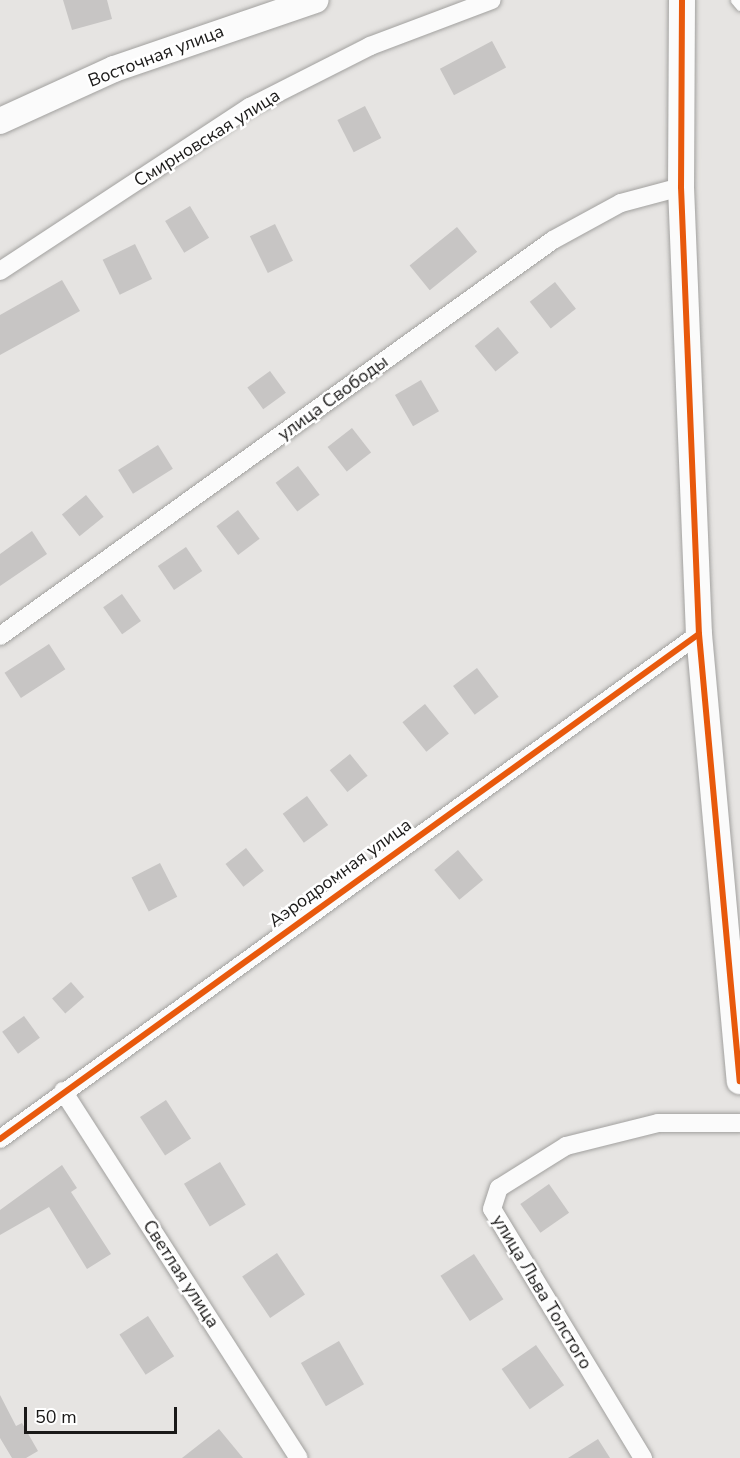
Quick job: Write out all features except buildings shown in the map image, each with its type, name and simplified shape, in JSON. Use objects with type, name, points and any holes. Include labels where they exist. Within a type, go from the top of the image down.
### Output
[{"type":"street","name":"Восточная улица","points":[[0,122],[114,69],[315,0]]},
{"type":"street","name":"Смирновская улица","points":[[0,271],[250,107],[370,46],[492,0]]},
{"type":"street","points":[[682,0],[681,187],[699,634],[739,1064]]},
{"type":"street","name":"улица Свободы","points":[[0,636],[553,240],[621,203],[681,187]]},
{"type":"street","name":"Аэродромная улица","points":[[0,1139],[63,1091],[699,634]]},
{"type":"street","name":"Светлая улица","points":[[63,1091],[299,1458]]},
{"type":"street","name":"улица Льва Толстого","points":[[643,1458],[492,1209],[499,1188],[566,1146],[658,1123],[740,1123]]},
{"type":"lane","points":[[735,0],[740,6]]},
{"type":"cycle path","points":[[682,0],[681,187],[699,634],[740,1081]]},
{"type":"cycle path","points":[[0,1139],[699,634]]}]
